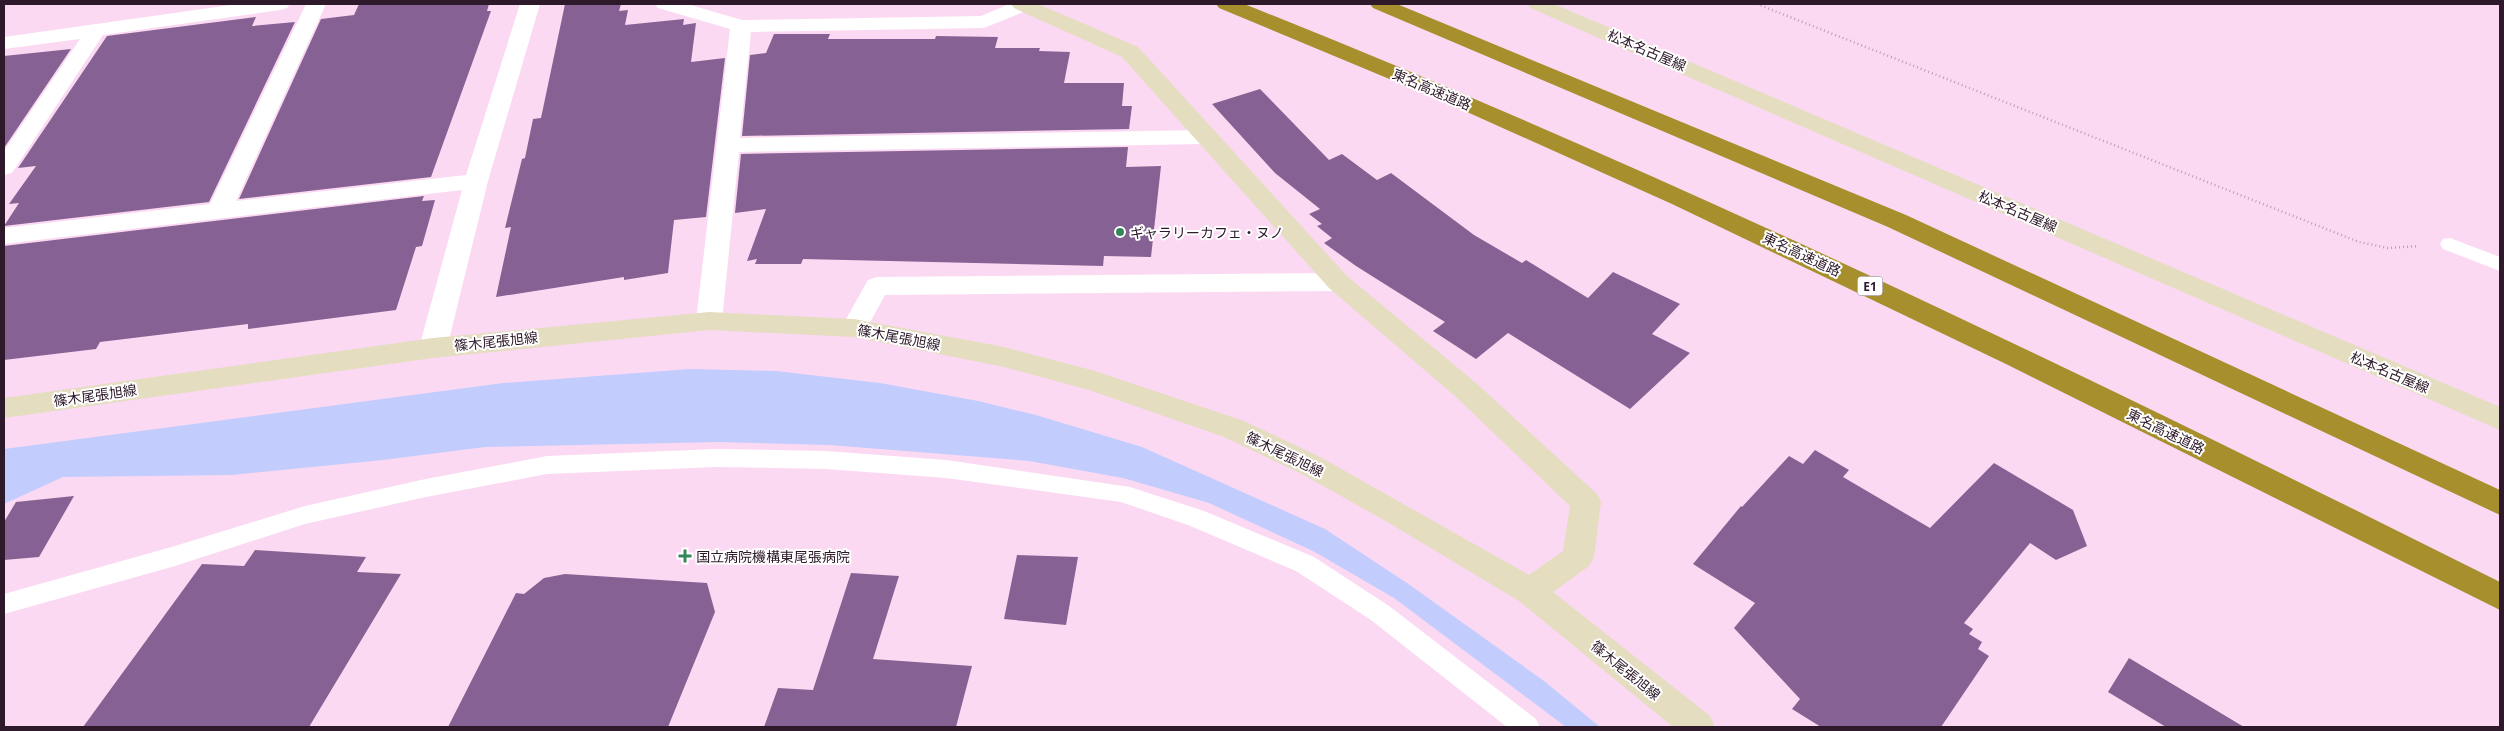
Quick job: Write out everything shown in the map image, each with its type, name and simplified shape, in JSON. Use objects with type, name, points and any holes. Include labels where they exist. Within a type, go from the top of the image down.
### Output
[{"type":"highway","name":"東名高速道路","points":[[1226,4],[1371,62],[1573,149],[1803,254],[2500,597]]},
{"type":"highway","points":[[1380,4],[1897,221],[2500,503]]},
{"type":"main road","points":[[1022,4],[1130,52],[1204,138],[1338,282],[1466,390],[1586,502],[1578,556],[1530,592]]},
{"type":"main road","name":"松本名古屋線","points":[[1536,4],[2500,419]]},
{"type":"main road","name":"篠木尾張旭線","points":[[4,408],[433,348],[709,320],[854,328],[1004,356],[1095,381],[1234,430],[1310,466],[1395,512],[1530,592],[1698,727]]},
{"type":"street","points":[[4,43],[280,4]]},
{"type":"street","points":[[219,211],[316,4]]},
{"type":"street","points":[[433,348],[476,180],[530,4]]},
{"type":"street","points":[[665,4],[741,26],[984,22],[1022,4]]},
{"type":"street","points":[[709,320],[741,26]]},
{"type":"street","points":[[4,168],[97,29]]},
{"type":"street","points":[[727,145],[1204,138]]},
{"type":"street","points":[[4,236],[476,180]]},
{"type":"street","points":[[854,328],[877,286],[1338,282]]},
{"type":"lane","points":[[2450,244],[2500,264]]},
{"type":"lane","points":[[4,604],[175,556],[305,515],[422,489],[547,466],[716,458],[826,460],[918,467],[1025,478],[1122,493],[1206,522],[1314,570],[1380,613],[1527,727]]},
{"type":"path","points":[[1757,4],[2359,242],[2388,248],[2450,244]]},
{"type":"shaded area","points":[[690,369],[776,371],[880,383],[978,401],[1036,415],[1142,447],[1325,529],[1407,583],[1544,681],[1600,727],[1566,727],[1394,598],[1313,551],[1209,503],[1123,478],[1029,461],[830,445],[720,442],[485,447],[383,460],[232,475],[63,477],[4,504],[4,449],[503,383]]},
{"type":"building","points":[[359,4],[489,4],[487,11],[491,11],[431,177],[239,199],[321,19],[354,15]]},
{"type":"building","points":[[565,4],[621,4],[619,11],[628,10],[625,25],[684,19],[683,25],[696,23],[691,62],[725,58],[706,217],[674,220],[668,273],[624,280],[624,277],[496,297],[511,227],[505,228],[522,159],[525,158],[533,119],[541,118]]},
{"type":"building","points":[[256,17],[252,26],[295,22],[209,202],[4,226],[19,203],[9,204],[36,166],[18,168],[107,36]]},
{"type":"building","points":[[774,34],[830,34],[828,39],[935,39],[936,36],[998,37],[995,48],[1040,48],[1039,51],[1070,52],[1064,83],[1124,83],[1122,106],[1132,106],[1129,129],[742,136],[750,55],[766,53]]},
{"type":"building","points":[[71,49],[4,148],[4,56]]},
{"type":"building","points":[[1260,89],[1329,160],[1342,154],[1377,180],[1391,173],[1474,235],[1522,263],[1526,260],[1588,298],[1613,272],[1680,304],[1652,334],[1690,353],[1630,409],[1508,333],[1476,359],[1433,331],[1445,322],[1356,266],[1324,243],[1332,238],[1317,226],[1322,224],[1309,214],[1320,209],[1275,173],[1212,104]]},
{"type":"building","points":[[1128,147],[1126,167],[1161,166],[1151,257],[1104,256],[1103,266],[803,259],[801,264],[755,264],[757,259],[747,261],[766,209],[735,213],[741,154]]},
{"type":"building","points":[[424,196],[422,201],[435,200],[422,246],[416,247],[396,310],[248,329],[248,324],[100,342],[96,349],[4,360],[4,246]]},
{"type":"building","points":[[1815,450],[1849,470],[1843,477],[1930,528],[1994,463],[2073,510],[2087,546],[2056,560],[2030,543],[1964,623],[1973,629],[1969,634],[1982,642],[1978,649],[1989,656],[1941,727],[1821,727],[1792,709],[1800,699],[1734,628],[1755,603],[1693,564],[1741,506],[1789,456],[1803,464]]},
{"type":"building","points":[[74,496],[39,557],[4,560],[4,522],[16,502]]},
{"type":"building","points":[[255,550],[366,557],[357,572],[401,574],[309,727],[83,727],[202,564],[244,566]]},
{"type":"building","points":[[1017,555],[1078,557],[1066,625],[1004,619]]},
{"type":"building","points":[[851,573],[899,576],[873,659],[972,666],[956,727],[764,727],[778,688],[813,690]]},
{"type":"building","points":[[565,574],[707,583],[715,612],[668,727],[448,727],[516,593],[524,594],[544,578]]},
{"type":"building","points":[[2129,658],[2244,727],[2166,727],[2108,692]]},
{"type":"place","name":"ギャラリーカフェ・ヌノ","points":[[1120,232]]},
{"type":"place","name":"国立病院機構東尾張病院","points":[[685,556]]}]
